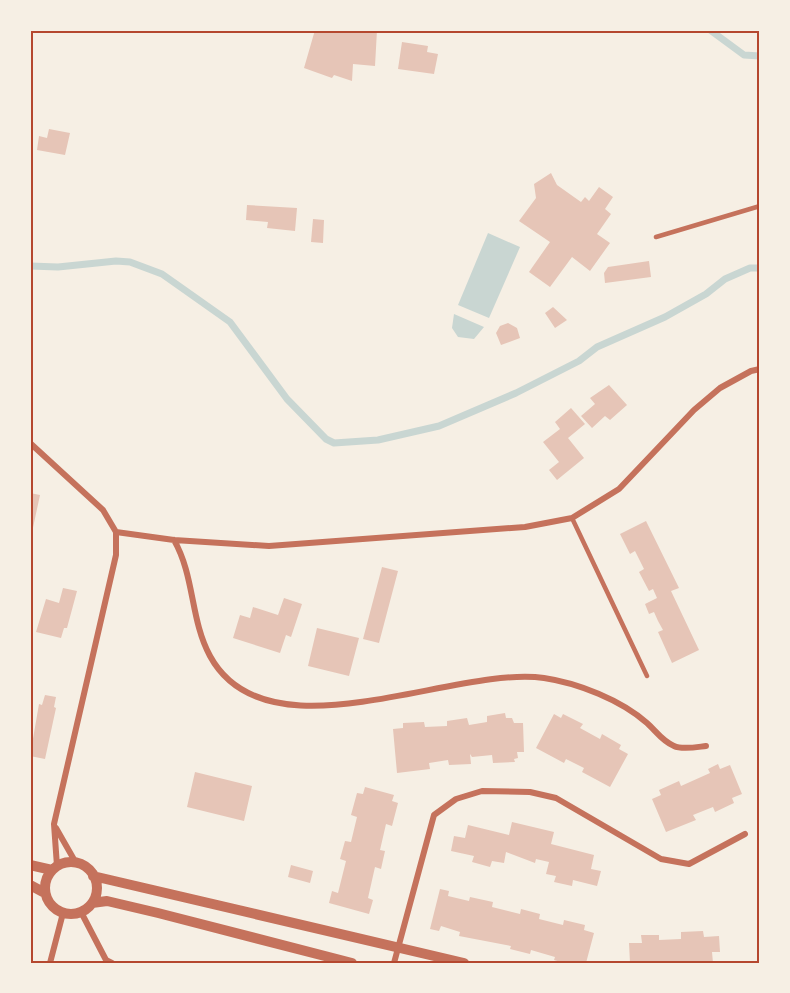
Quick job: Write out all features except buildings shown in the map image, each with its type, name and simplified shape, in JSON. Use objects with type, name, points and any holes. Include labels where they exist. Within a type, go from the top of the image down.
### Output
[{"type":"street","points":[[116,532],[174,540],[269,546],[525,527],[572,518],[619,489],[694,410],[720,388],[751,371],[760,369]]},
{"type":"street","points":[[30,443],[103,510],[116,532],[116,555],[54,824],[55,868],[47,877],[45,893],[51,905],[63,913],[81,912],[92,903],[97,889],[89,870],[75,863],[54,824]]},
{"type":"street","points":[[174,540],[185,560],[200,631],[211,658],[225,675],[263,701],[330,707],[501,677],[543,677],[586,686],[646,722],[662,739],[677,748],[706,746]]},
{"type":"street","points":[[394,963],[434,815],[456,799],[482,791],[530,792],[556,798],[661,859],[689,864],[745,834]]},
{"type":"street","points":[[30,865],[55,868],[75,863]]},
{"type":"street","points":[[93,876],[464,963]]},
{"type":"street","points":[[30,885],[45,893]]},
{"type":"street","points":[[92,903],[107,901],[352,963]]},
{"type":"street","points":[[81,912],[106,960],[112,963]]},
{"type":"street","points":[[50,963],[63,913]]},
{"type":"lane","points":[[656,237],[760,206]]},
{"type":"lane","points":[[572,518],[647,676]]},
{"type":"shaded area","points":[[488,233],[520,247],[489,318],[458,305]]},
{"type":"shaded area","points":[[454,314],[484,327],[474,339],[458,337],[452,328]]},
{"type":"waterway","points":[[710,30],[744,55],[760,56]]},
{"type":"waterway","points":[[30,266],[58,267],[116,261],[130,262],[162,274],[230,322],[287,399],[326,439],[334,443],[378,440],[439,426],[516,393],[579,361],[597,347],[665,317],[706,294],[725,279],[750,268],[760,268]]}]
